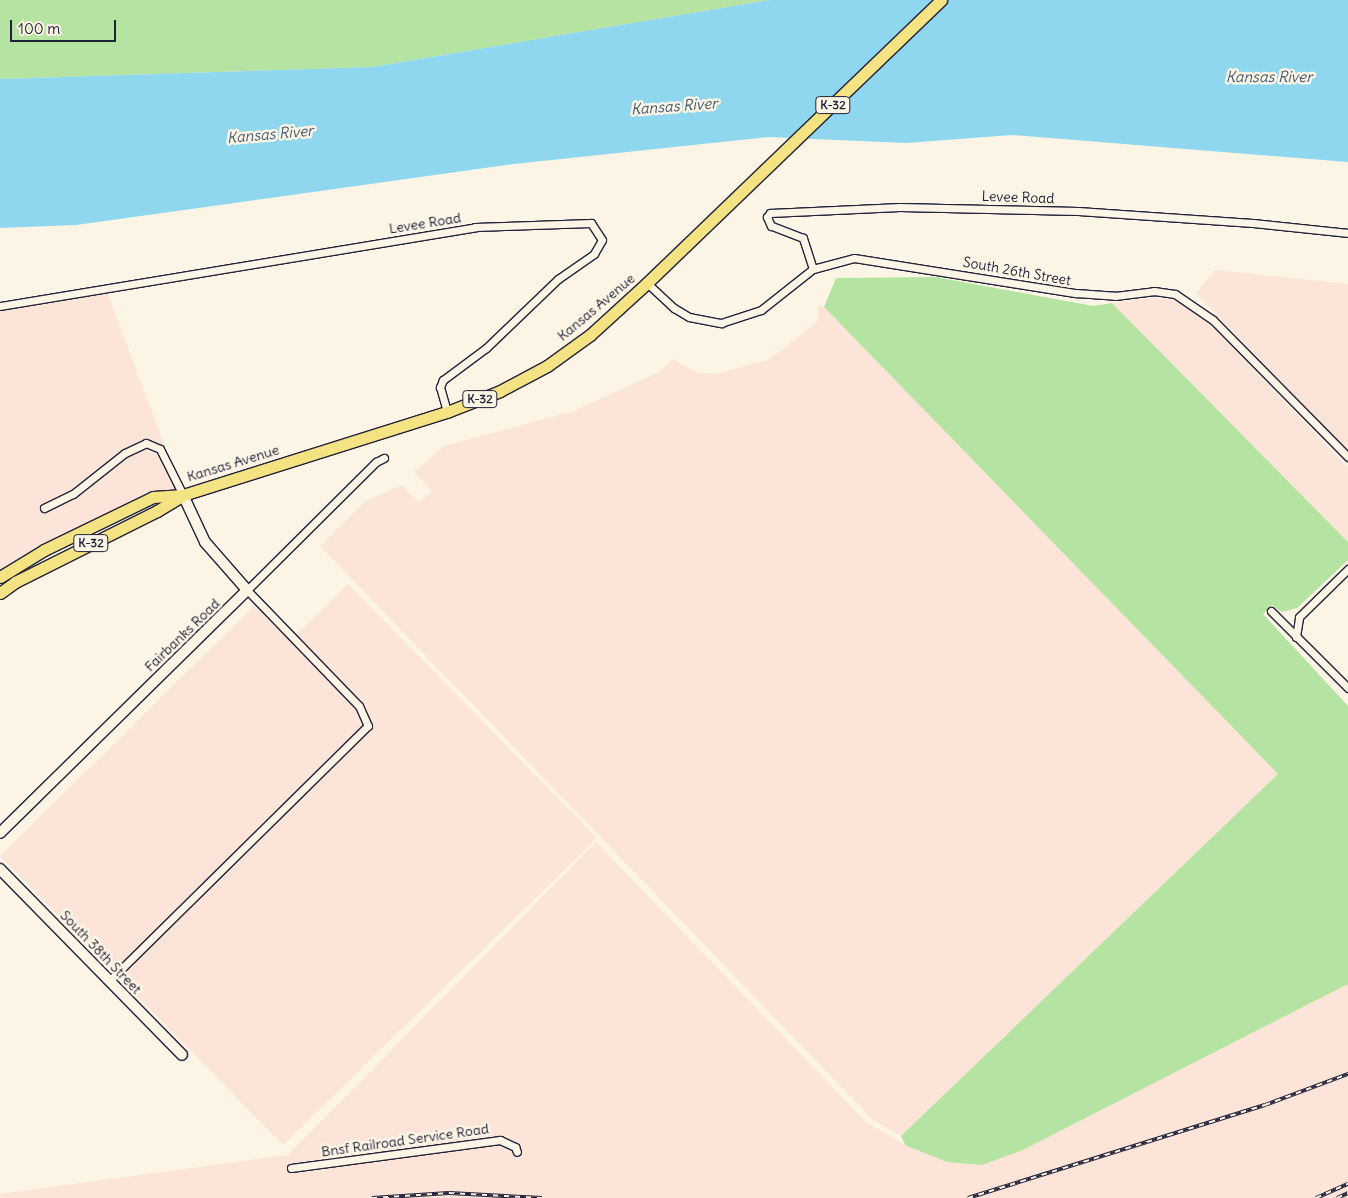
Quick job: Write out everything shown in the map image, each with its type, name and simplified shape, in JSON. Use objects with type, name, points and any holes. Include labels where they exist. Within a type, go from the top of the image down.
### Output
[{"type":"main road","name":"Kansas Avenue","points":[[0,577],[108,516],[153,497],[183,495],[447,412],[500,390],[547,366],[590,335],[648,283],[941,0]]},
{"type":"main road","name":"Kansas Avenue","points":[[0,594],[15,582],[157,511],[183,495]]},
{"type":"street","name":"Levee Road","points":[[813,269],[803,238],[771,226],[768,217],[770,213],[900,207],[1078,211],[1244,222],[1348,233]]},
{"type":"street","name":"Levee Road","points":[[0,306],[475,228],[591,223],[602,240],[594,254],[558,279],[486,348],[443,380],[440,387],[447,412]]},
{"type":"street","name":"South 26th Street","points":[[648,283],[674,308],[689,317],[721,323],[748,317],[813,269],[842,259],[874,259],[1076,293],[1115,296],[1154,290],[1175,294],[1213,320],[1348,457]]},
{"type":"street","points":[[44,508],[73,494],[125,453],[146,443],[160,449],[205,542],[247,590],[359,706],[368,726],[110,980]]},
{"type":"street","name":"Fairbanks Road","points":[[0,833],[376,462],[384,458]]},
{"type":"street","points":[[1296,637],[1299,617],[1348,569]]},
{"type":"street","points":[[1271,611],[1348,688]]},
{"type":"street","name":"South 38th Street","points":[[0,869],[182,1055]]},
{"type":"street","name":"Bnsf Railroad Service Road","points":[[291,1168],[500,1140],[515,1147],[517,1152]]},
{"type":"shaded area","points":[[1215,270],[1348,284],[1348,452],[1196,293]]},
{"type":"shaded area","points":[[106,289],[183,495],[153,497],[0,577],[0,306]]},
{"type":"shaded area","points":[[1149,298],[1176,300],[1199,313],[1348,468],[1348,542],[1112,303]]},
{"type":"shaded area","points":[[818,306],[824,307],[1278,774],[901,1136],[873,1120],[320,546],[366,501],[402,485],[419,503],[432,491],[414,472],[444,446],[574,411],[659,372],[673,359],[697,373],[715,374],[768,360],[818,321]]},
{"type":"shaded area","points":[[348,584],[597,838],[283,1145],[0,856],[260,600],[296,635]]},
{"type":"shaded area","points":[[596,842],[866,1122],[905,1145],[1023,1150],[1348,984],[1348,1198],[0,1198],[0,1194],[288,1155]]},
{"type":"green space","points":[[0,0],[770,0],[372,67],[0,79]]},
{"type":"green space","points":[[936,277],[1093,306],[1112,303],[1348,542],[1348,560],[1297,608],[1282,612],[1272,605],[1263,614],[1348,706],[1348,984],[1023,1150],[982,1165],[947,1162],[905,1145],[901,1136],[1278,774],[824,307],[836,278]]},
{"type":"water","name":"Kansas River","points":[[770,0],[1348,0],[1348,162],[1012,135],[906,143],[768,137],[514,164],[76,225],[0,228],[0,79],[372,67]]},
{"type":"railway","points":[[968,1198],[1265,1105],[1348,1074]]},
{"type":"railway","points":[[1316,1198],[1348,1184]]},
{"type":"railway","points":[[372,1198],[449,1193],[542,1198]]},
{"type":"railway","points":[[1337,1198],[1348,1193]]}]
